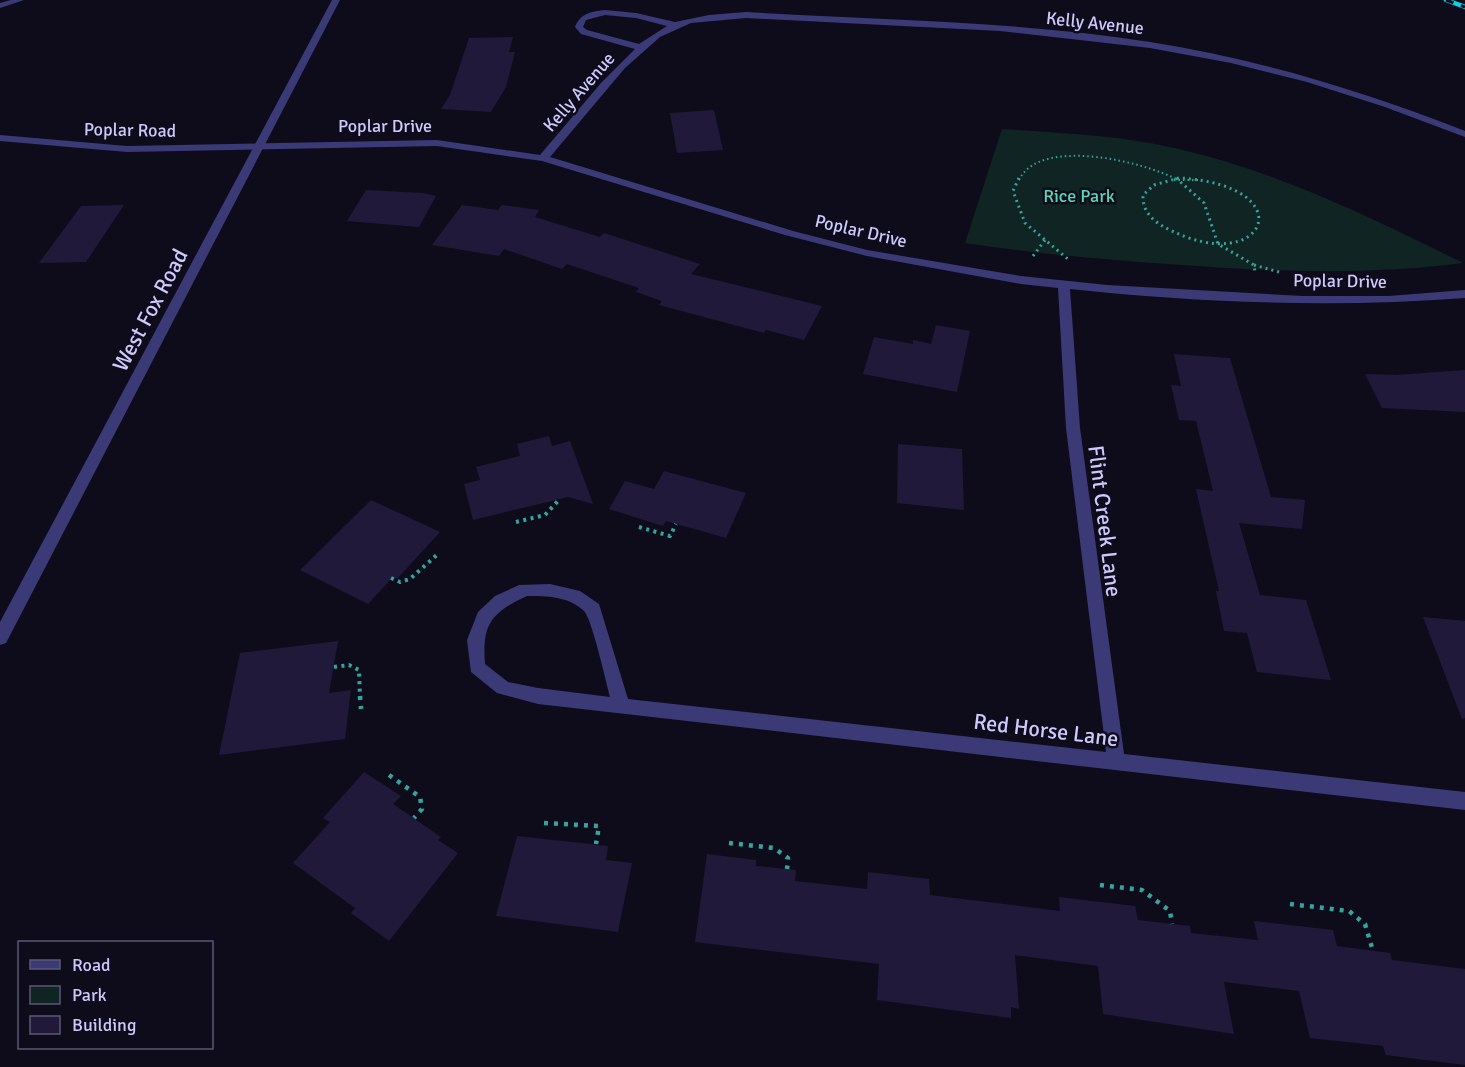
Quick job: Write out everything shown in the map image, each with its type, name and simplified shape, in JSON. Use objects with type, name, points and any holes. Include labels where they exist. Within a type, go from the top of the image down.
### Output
[{"type":"street","points":[[0,6],[20,0]]},
{"type":"street","name":"West Fox Road","points":[[0,638],[336,0]]},
{"type":"street","name":"Kelly Avenue","points":[[639,47],[584,32],[579,27],[579,21],[584,14],[594,10],[618,7],[643,12],[674,25]]},
{"type":"street","name":"Kelly Avenue","points":[[543,158],[648,39],[674,25],[698,19],[746,15],[1058,34],[1116,40],[1198,53],[1294,75],[1412,112],[1465,134]]},
{"type":"street","name":"Poplar Road","points":[[0,138],[127,149],[259,146]]},
{"type":"street","name":"Poplar Drive","points":[[259,146],[437,144],[543,158],[789,233],[867,253],[958,271],[1064,285],[1303,300],[1389,300],[1465,294]]},
{"type":"street","name":"Flint Creek Lane","points":[[1064,285],[1075,450],[1116,761]]},
{"type":"street","name":"Red Horse Lane","points":[[621,704],[593,609],[574,596],[550,590],[525,590],[501,601],[484,617],[475,640],[477,668],[503,688],[538,696],[1465,801]]},
{"type":"path","points":[[1070,261],[1021,220],[1012,198],[1015,182],[1027,169],[1046,160],[1089,154],[1127,158],[1155,166],[1179,178],[1200,197],[1208,210],[1218,244],[1254,265],[1288,274]]},
{"type":"path","points":[[1179,178],[1197,179],[1225,186],[1249,199],[1259,209],[1263,220],[1260,230],[1251,238],[1237,243],[1218,244],[1183,237],[1164,229],[1150,219],[1143,207],[1143,196],[1149,187],[1162,181],[1179,178]]},
{"type":"path","points":[[1033,256],[1045,240]]},
{"type":"path","points":[[1254,265],[1255,273]]},
{"type":"path","points":[[516,522],[545,515],[558,501],[556,498]]},
{"type":"path","points":[[639,527],[670,536],[676,524]]},
{"type":"path","points":[[392,578],[400,582],[410,579],[438,554]]},
{"type":"path","points":[[334,667],[348,665],[359,670],[361,709]]},
{"type":"path","points":[[390,775],[420,797],[422,809],[414,818]]},
{"type":"path","points":[[544,823],[599,826],[596,844]]},
{"type":"path","points":[[729,843],[774,848],[788,858],[787,869]]},
{"type":"path","points":[[1100,885],[1142,890],[1170,911],[1172,924]]},
{"type":"path","points":[[1290,904],[1349,911],[1365,924],[1373,951]]},
{"type":"green space","name":"Rice Park","points":[[1002,129],[1091,135],[1136,141],[1216,159],[1289,183],[1394,229],[1463,263],[1358,271],[1253,269],[1100,259],[965,243]]},
{"type":"building","points":[[513,37],[509,52],[515,52],[506,87],[491,112],[441,109],[450,95],[469,38]]},
{"type":"building","points":[[714,110],[723,150],[677,153],[670,113]]},
{"type":"building","points":[[366,190],[423,193],[436,196],[419,227],[347,221]]},
{"type":"building","points":[[124,205],[86,262],[39,263],[81,206]]},
{"type":"building","points":[[462,205],[498,210],[502,205],[539,210],[535,217],[600,237],[604,233],[700,264],[691,274],[822,306],[804,340],[766,330],[764,333],[659,305],[662,301],[636,292],[639,288],[567,264],[562,269],[504,249],[499,256],[432,245]]},
{"type":"building","points":[[936,325],[970,331],[957,392],[863,374],[874,337],[913,344],[913,340],[931,344]]},
{"type":"building","points":[[1174,354],[1230,358],[1271,497],[1305,500],[1302,529],[1239,523],[1260,595],[1306,600],[1331,680],[1257,672],[1247,633],[1224,631],[1216,591],[1219,591],[1196,489],[1213,491],[1196,421],[1179,420],[1171,385],[1181,386]]},
{"type":"building","points":[[1465,370],[1465,412],[1382,408],[1365,374],[1396,375]]},
{"type":"building","points":[[549,436],[552,446],[570,441],[593,504],[568,497],[473,520],[464,484],[480,480],[476,467],[520,456],[517,444]]},
{"type":"building","points":[[898,444],[962,449],[964,510],[897,503]]},
{"type":"building","points":[[664,471],[746,493],[726,538],[666,521],[663,526],[609,509],[625,481],[654,489]]},
{"type":"building","points":[[371,500],[440,532],[397,579],[393,577],[368,604],[300,570]]},
{"type":"building","points":[[1423,617],[1465,621],[1465,718],[1462,719]]},
{"type":"building","points":[[338,641],[329,693],[351,690],[345,739],[219,755],[240,653]]},
{"type":"building","points":[[364,772],[401,796],[393,804],[441,837],[438,840],[458,853],[389,941],[351,913],[355,908],[293,863],[330,822],[323,818]]},
{"type":"building","points":[[517,836],[608,846],[606,860],[632,863],[618,932],[496,916]]},
{"type":"building","points":[[707,854],[756,860],[756,866],[796,870],[795,881],[867,889],[868,872],[929,879],[930,895],[1060,911],[1059,897],[1135,906],[1138,920],[1190,926],[1191,933],[1258,940],[1254,921],[1333,930],[1337,946],[1390,953],[1392,960],[1465,969],[1465,1065],[1386,1055],[1383,1046],[1310,1038],[1299,991],[1224,982],[1234,1034],[1103,1014],[1098,966],[1015,955],[1019,1009],[1011,1007],[1011,1018],[877,1000],[879,964],[695,942]]},
{"type":"railway","points":[[1446,0],[1465,7]]}]
